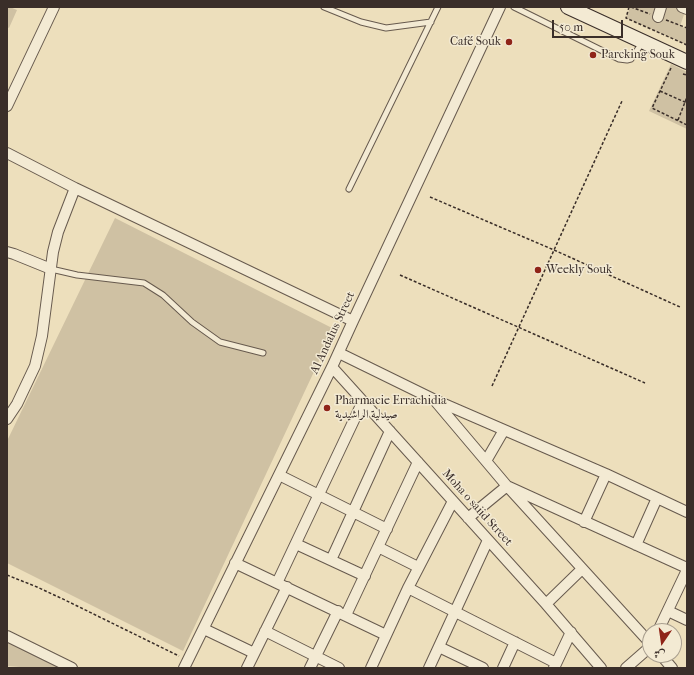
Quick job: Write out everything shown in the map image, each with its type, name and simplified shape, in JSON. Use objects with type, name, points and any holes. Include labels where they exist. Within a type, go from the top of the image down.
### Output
[{"type":"main road","points":[[574,8],[681,59]]},
{"type":"street","points":[[7,106],[54,7]]},
{"type":"street","name":"Al Andalus Street","points":[[186,664],[339,353],[500,7]]},
{"type":"street","points":[[658,17],[661,7]]},
{"type":"street","points":[[682,7],[687,9]]},
{"type":"street","points":[[7,153],[75,188],[353,321]]},
{"type":"street","points":[[7,419],[17,404],[35,366],[42,336],[53,252],[58,232],[75,188]]},
{"type":"street","points":[[7,252],[51,269]]},
{"type":"street","points":[[339,353],[435,400],[606,474],[687,512]]},
{"type":"street","name":"Moha o saiid Street","points":[[332,367],[546,604],[601,668]]},
{"type":"street","points":[[7,400],[17,404]]},
{"type":"street","points":[[435,400],[506,486],[642,634]]},
{"type":"street","points":[[277,583],[363,402]]},
{"type":"street","points":[[486,461],[504,430]]},
{"type":"street","points":[[331,560],[390,432]]},
{"type":"street","points":[[310,668],[365,576],[418,462]]},
{"type":"street","points":[[584,522],[606,474]]},
{"type":"street","points":[[279,476],[386,529]]},
{"type":"street","points":[[468,518],[506,486]]},
{"type":"street","points":[[506,486],[687,569],[662,623]]},
{"type":"street","points":[[636,545],[657,498]]},
{"type":"street","points":[[372,668],[418,567],[453,501]]},
{"type":"street","points":[[429,668],[488,540]]},
{"type":"street","points":[[296,544],[365,576]]},
{"type":"street","points":[[378,547],[418,567]]},
{"type":"street","points":[[235,563],[386,635]]},
{"type":"street","points":[[546,604],[582,569]]},
{"type":"street","points":[[247,668],[287,587]]},
{"type":"street","points":[[408,588],[515,642],[555,666],[571,632]]},
{"type":"street","points":[[668,611],[687,620]]},
{"type":"street","points":[[204,629],[254,653]]},
{"type":"street","points":[[265,632],[339,668]]},
{"type":"street","points":[[7,636],[72,668]]},
{"type":"street","points":[[504,668],[515,642]]},
{"type":"street","points":[[439,647],[483,668]]},
{"type":"street","points":[[626,668],[642,654]]},
{"type":"lane","points":[[324,7],[361,22],[386,28],[431,22]]},
{"type":"lane","points":[[349,189],[438,7]]},
{"type":"lane","points":[[514,7],[619,59],[631,59],[643,41]]},
{"type":"lane","points":[[51,269],[77,275],[144,283],[164,295],[192,322],[220,342],[263,353]]},
{"type":"path","points":[[629,7],[626,18],[687,46]]},
{"type":"path","points":[[681,59],[670,68],[652,108],[687,125]]},
{"type":"path","points":[[660,91],[686,103]]},
{"type":"path","points":[[677,120],[686,103],[687,97]]},
{"type":"path","points":[[492,386],[622,101]]},
{"type":"path","points":[[430,198],[554,250],[680,306]]},
{"type":"path","points":[[400,275],[645,383]]},
{"type":"path","points":[[7,575],[58,597],[186,664]]},
{"type":"shaded area","points":[[7,7],[17,10],[9,28],[7,27]]},
{"type":"shaded area","points":[[630,7],[680,7],[686,9],[680,26],[687,29],[687,45],[626,18]]},
{"type":"shaded area","points":[[671,64],[687,72],[687,129],[649,111]]},
{"type":"shaded area","points":[[115,218],[334,329],[183,651],[7,563],[7,441]]},
{"type":"shaded area","points":[[7,640],[63,668],[7,666]]},
{"type":"place","name":"Café Souk","points":[[509,42]]},
{"type":"place","name":"Parcking Souk","points":[[593,55]]},
{"type":"place","name":"Weekly Souk","points":[[538,270]]},
{"type":"place","name":"Pharmacie Errachidia صيدلية الراشيدية","points":[[327,408]]}]
